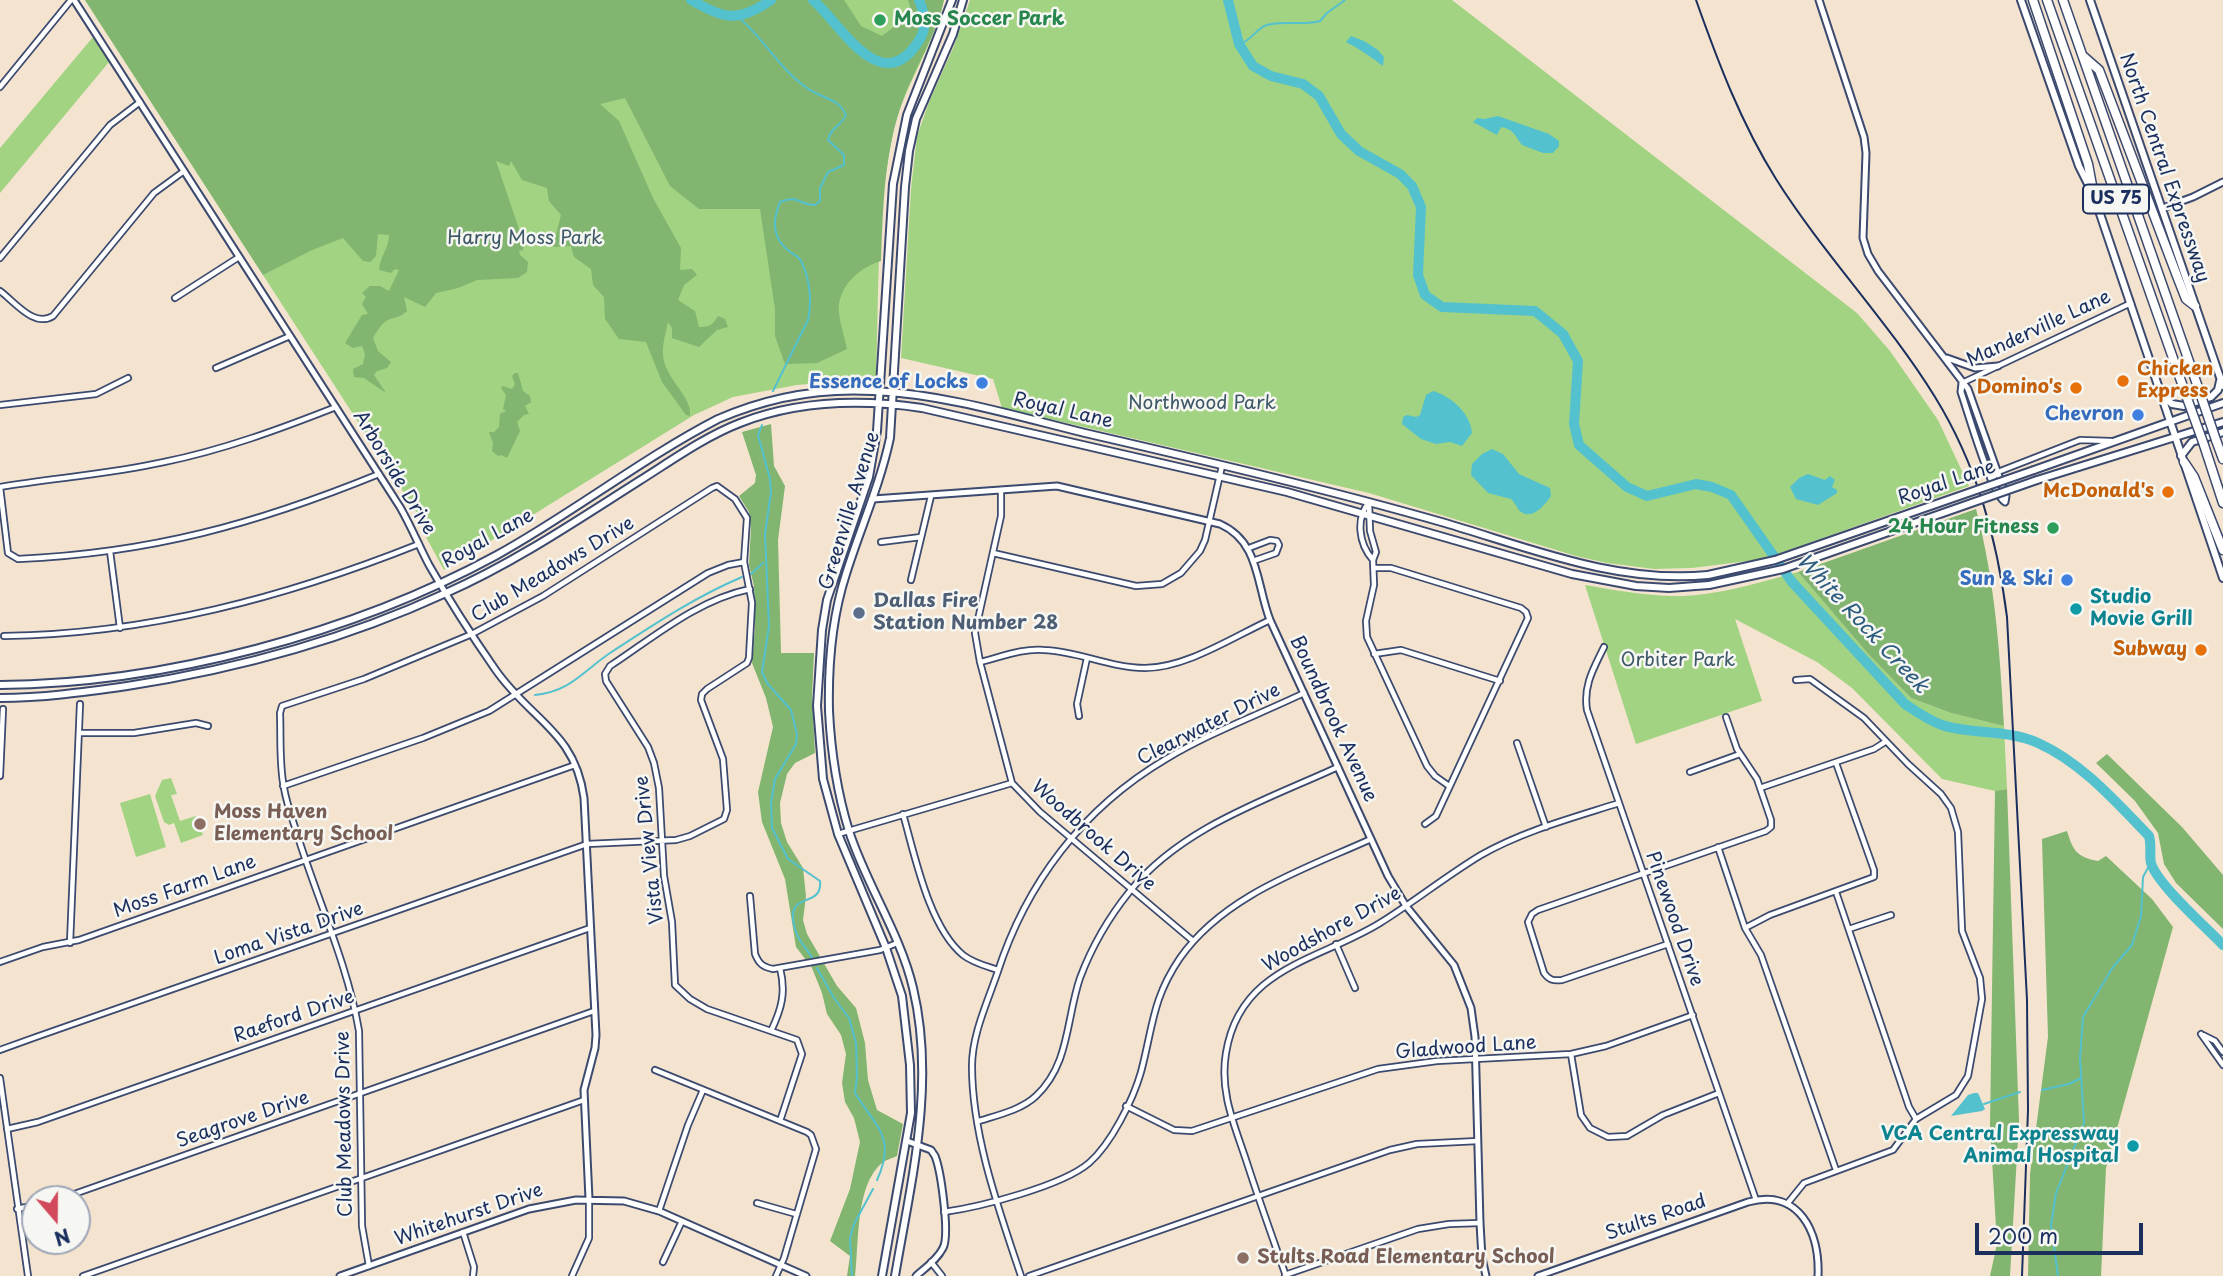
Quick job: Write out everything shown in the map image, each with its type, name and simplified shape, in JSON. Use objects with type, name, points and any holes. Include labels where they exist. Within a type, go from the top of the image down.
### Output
[{"type":"highway","points":[[2033,0],[2088,164],[2094,196]]},
{"type":"highway","name":"US 75","points":[[2047,0],[2223,503]]},
{"type":"highway","name":"North Central Expressway","points":[[2063,0],[2223,459]]},
{"type":"highway","points":[[2082,54],[2099,70],[2186,299],[2195,306]]},
{"type":"highway","points":[[2183,459],[2194,477],[2223,550]]},
{"type":"main road","name":"Greenville Avenue","points":[[882,1276],[907,1141],[912,1095],[906,1020],[898,978],[838,834],[823,779],[818,729],[818,690],[822,630],[835,573],[863,497],[871,466],[880,391],[894,172],[907,115],[952,0]]},
{"type":"main road","name":"Greenville Avenue","points":[[895,1276],[923,1098],[920,1027],[913,989],[897,943],[849,831],[833,755],[830,690],[834,632],[845,576],[873,499],[890,439],[907,169],[916,119],[953,34],[963,0]]},
{"type":"main road","points":[[2021,0],[2075,155],[2094,196],[2223,578]]},
{"type":"main road","name":"North Central Expressway","points":[[2090,0],[2222,383]]},
{"type":"main road","points":[[887,275],[900,276]]},
{"type":"main road","points":[[2159,392],[2172,404],[2184,406],[2211,397],[2222,383]]},
{"type":"main road","name":"Royal Lane","points":[[0,685],[27,685],[109,676],[231,654],[326,628],[441,583],[528,537],[704,426],[732,413],[773,401],[822,392],[880,391],[975,407],[1369,502],[1597,568],[1676,577],[1707,575],[1775,561],[2223,403]]},
{"type":"main road","points":[[773,401],[776,412]]},
{"type":"main road","name":"Royal Lane","points":[[0,698],[106,689],[234,666],[336,638],[447,593],[516,558],[715,434],[776,412],[830,402],[892,404],[994,424],[1220,476],[1361,512],[1554,570],[1622,584],[1669,588],[1709,585],[1783,569],[2037,480],[2223,422]]},
{"type":"main road","points":[[2183,459],[2192,442],[2223,432]]},
{"type":"main road","points":[[835,573],[845,576]]},
{"type":"main road","points":[[1622,584],[1623,573]]},
{"type":"main road","points":[[822,630],[834,632]]},
{"type":"main road","points":[[818,690],[830,690]]},
{"type":"street","points":[[0,87],[73,0]]},
{"type":"street","name":"Arborside Drive","points":[[73,0],[401,507],[419,544],[472,634],[515,696],[557,734],[576,765],[583,790],[587,844],[595,1048],[586,1079],[584,1100],[589,1238],[586,1250],[572,1276]]},
{"type":"street","name":"Manderville Lane","points":[[1819,0],[1866,145],[1863,224],[1868,254],[1968,389],[2006,496],[2005,502],[1999,499],[1991,480],[1961,392],[1962,383]]},
{"type":"street","points":[[0,258],[110,125],[140,102]]},
{"type":"street","points":[[0,291],[34,318],[43,320],[53,316],[154,193],[184,171]]},
{"type":"street","points":[[2163,208],[2223,182]]},
{"type":"street","points":[[175,298],[239,257]]},
{"type":"street","name":"Manderville Lane","points":[[1962,383],[2130,303]]},
{"type":"street","points":[[216,368],[290,335]]},
{"type":"street","points":[[1944,357],[1975,368],[1998,366]]},
{"type":"street","points":[[0,405],[96,394],[128,378]]},
{"type":"street","points":[[336,407],[283,428],[204,453],[110,472],[0,487],[8,550],[14,558],[60,557],[162,544],[241,524],[311,501],[379,474]]},
{"type":"street","points":[[1991,480],[1998,472],[2080,440],[2116,442]]},
{"type":"street","points":[[993,553],[1136,586],[1150,586],[1173,579],[1192,564],[1205,540],[1223,465]]},
{"type":"street","name":"Club Meadows Drive","points":[[369,1266],[362,1234],[359,1031],[355,1010],[284,786],[280,712],[282,706],[375,675],[472,634],[543,596],[718,486],[735,499],[747,518],[744,562]]},
{"type":"street","name":"Boundbrook Avenue","points":[[863,497],[873,499],[931,496],[1057,486],[1229,528],[1249,548],[1270,621],[1371,839],[1406,906],[1445,952],[1460,978],[1471,1008],[1480,1223],[1486,1276]]},
{"type":"street","name":"Woodbrook Drive","points":[[1001,490],[1001,516],[975,633],[1012,783],[1026,800],[1193,942]]},
{"type":"street","points":[[911,580],[931,496]]},
{"type":"street","points":[[1369,502],[1361,512],[1362,538],[1374,568],[1374,585],[1366,629],[1374,654],[1427,766],[1434,776],[1449,786]]},
{"type":"street","points":[[1369,502],[1370,531],[1376,552],[1373,560]]},
{"type":"street","points":[[881,542],[921,537]]},
{"type":"street","points":[[1249,548],[1270,540],[1277,541],[1279,545],[1276,552],[1254,561]]},
{"type":"street","points":[[4,636],[120,628],[186,617],[274,595],[419,544]]},
{"type":"street","points":[[110,551],[120,628]]},
{"type":"street","points":[[284,786],[434,734],[489,711],[708,573],[744,562],[750,589]]},
{"type":"street","points":[[1374,568],[1391,568],[1521,608],[1526,612],[1527,622],[1436,816],[1425,824]]},
{"type":"street","name":"Loma Vista Drive","points":[[0,1050],[587,844],[690,836],[724,819],[726,783],[723,760],[701,700],[707,689],[741,667],[749,658],[752,603],[750,589]]},
{"type":"street","name":"Vista View Drive","points":[[750,589],[717,598],[701,606],[610,666],[605,674],[606,681],[649,747],[654,763],[659,788],[672,922],[675,985],[690,999],[707,1009],[797,1040],[802,1054],[780,1121]]},
{"type":"street","points":[[980,662],[1031,650],[1056,651],[1132,667],[1170,665],[1270,621]]},
{"type":"street","name":"Pinewood Drive","points":[[1604,647],[1587,681],[1585,699],[1756,1200]]},
{"type":"street","points":[[1374,654],[1401,650],[1500,681]]},
{"type":"street","points":[[1079,716],[1077,704],[1087,658]]},
{"type":"street","points":[[1796,680],[1810,679],[1864,718],[1885,742],[1941,794],[1955,819],[1962,931],[1982,989],[1965,1083],[1950,1100],[1916,1119],[1897,1146],[1878,1156],[1810,1180],[1800,1186],[1787,1204],[1810,1225],[1817,1247],[1818,1276]]},
{"type":"street","name":"Clearwater Drive","points":[[1021,1276],[996,1201],[973,1083],[974,1050],[998,970],[1026,904],[1070,838],[1118,791],[1160,762],[1190,746],[1304,693]]},
{"type":"street","points":[[70,943],[80,704]]},
{"type":"street","points":[[0,776],[3,709]]},
{"type":"street","points":[[1668,944],[1562,981],[1554,981],[1548,979],[1544,973],[1528,922],[1538,909],[1766,831],[1771,827],[1760,788],[1753,771],[1740,754],[1726,717]]},
{"type":"street","points":[[79,733],[134,733],[196,723],[208,726]]},
{"type":"street","points":[[1760,788],[1874,749],[1885,742]]},
{"type":"street","points":[[1517,743],[1546,827]]},
{"type":"street","points":[[1690,772],[1740,754]]},
{"type":"street","points":[[1745,928],[1770,915],[1874,877],[1874,870],[1836,762]]},
{"type":"street","name":"Moss Farm Lane","points":[[0,962],[43,947],[70,943],[576,765]]},
{"type":"street","points":[[979,1121],[1026,1104],[1036,1096],[1052,1075],[1064,1051],[1072,1005],[1090,956],[1100,933],[1131,889],[1168,854],[1205,829],[1338,767]]},
{"type":"street","points":[[838,834],[1012,783]]},
{"type":"street","name":"Woodshore Drive","points":[[1285,1275],[1231,1119],[1225,1088],[1225,1065],[1230,1038],[1236,1020],[1251,998],[1268,980],[1294,963],[1367,930],[1480,856],[1546,827],[1619,803]]},
{"type":"street","points":[[903,814],[925,886],[945,933],[968,958],[998,970]]},
{"type":"street","points":[[944,1212],[978,1207],[996,1201],[1064,1177],[1088,1163],[1109,1139],[1126,1106],[1140,1072],[1156,1002],[1167,979],[1193,942],[1215,920],[1257,892],[1371,839]]},
{"type":"street","points":[[1718,847],[1745,928],[1761,955],[1836,1170]]},
{"type":"street","points":[[1836,892],[1909,1107],[1916,1119]]},
{"type":"street","points":[[750,896],[755,954],[758,962],[765,968],[780,968],[886,948],[897,943]]},
{"type":"street","points":[[1849,929],[1891,915]]},
{"type":"street","name":"Raeford Drive","points":[[7,1129],[38,1122],[590,928]]},
{"type":"street","points":[[1336,944],[1355,988]]},
{"type":"street","points":[[771,1031],[783,1001],[785,987],[780,968]]},
{"type":"street","name":"Seagrove Drive","points":[[91,1188],[594,1011]]},
{"type":"street","name":"Gladwood Lane","points":[[1126,1106],[1165,1127],[1184,1132],[1201,1129],[1378,1069],[1408,1063],[1571,1054],[1606,1046],[1693,1015]]},
{"type":"street","points":[[2223,1052],[2215,1041],[2201,1034],[2223,1065]]},
{"type":"street","points":[[1571,1054],[1581,1115],[1590,1128],[1608,1137],[1627,1136],[1663,1115],[1719,1094]]},
{"type":"street","points":[[655,1070],[807,1132],[815,1143],[816,1149],[776,1276]]},
{"type":"street","points":[[0,1078],[27,1276]]},
{"type":"street","points":[[659,1211],[688,1125],[703,1090]]},
{"type":"street","points":[[83,1276],[584,1100]]},
{"type":"street","points":[[907,1141],[931,1150],[935,1156],[944,1212],[943,1249],[916,1276]]},
{"type":"street","points":[[1029,1276],[1390,1150],[1417,1144],[1478,1141]]},
{"type":"street","name":"Whitehurst Drive","points":[[340,1276],[545,1205],[589,1199],[624,1201],[659,1211],[806,1276]]},
{"type":"street","name":"Stults Road","points":[[1538,1276],[1756,1200],[1787,1204]]},
{"type":"street","points":[[757,1203],[796,1214]]},
{"type":"street","points":[[17,1209],[21,1208]]},
{"type":"street","points":[[663,1262],[682,1221]]},
{"type":"street","points":[[1285,1275],[1418,1229],[1480,1223]]},
{"type":"street","points":[[463,1232],[474,1267],[473,1276]]},
{"type":"street","points":[[931,1262],[942,1276]]},
{"type":"green space","name":"Harry Moss Park","points":[[85,0],[944,0],[934,33],[899,112],[888,160],[879,253],[876,378],[797,385],[733,397],[694,415],[444,570],[417,513]]},
{"type":"green space","name":"Harry Moss Park","points":[[85,0],[844,0],[861,26],[882,36],[912,13],[908,0],[944,0],[903,100],[892,139],[886,180],[881,261],[854,276],[841,296],[839,314],[847,349],[817,363],[785,364],[775,336],[775,309],[760,209],[699,209],[670,186],[625,98],[600,104],[619,121],[653,198],[681,248],[680,270],[692,269],[697,275],[684,285],[678,300],[695,311],[699,327],[710,325],[718,316],[725,319],[728,327],[717,330],[699,347],[672,338],[672,328],[668,322],[663,355],[668,372],[687,402],[690,416],[686,415],[662,382],[646,342],[619,339],[605,319],[604,297],[593,285],[591,269],[574,257],[571,246],[553,247],[561,215],[549,201],[547,188],[522,180],[511,161],[509,166],[496,161],[524,244],[523,250],[519,251],[528,262],[527,272],[518,278],[477,280],[436,293],[425,307],[404,297],[407,311],[385,322],[373,338],[378,351],[391,362],[387,368],[374,375],[386,393],[364,378],[354,377],[353,369],[363,364],[365,354],[362,346],[353,348],[345,343],[362,315],[368,314],[362,304],[366,297],[362,293],[370,286],[380,286],[389,291],[399,270],[395,269],[391,273],[379,270],[389,235],[378,234],[376,256],[370,262],[363,261],[343,238],[312,250],[263,275]]},
{"type":"green space","name":"Northwood Park","points":[[970,0],[1452,0],[1857,313],[1890,351],[1938,420],[1969,486],[1764,559],[1692,568],[1654,569],[1576,556],[1369,493],[1002,408],[993,379],[901,358],[911,189],[917,136]]},
{"type":"green space","points":[[93,37],[109,62],[0,193],[0,148]]},
{"type":"green space","points":[[518,373],[523,391],[530,396],[531,402],[525,406],[529,414],[517,422],[520,431],[507,458],[492,451],[493,443],[489,432],[494,432],[499,427],[500,414],[506,411],[503,409],[506,395],[501,388],[503,386],[512,389],[515,384],[512,376]]},
{"type":"green space","points":[[771,424],[774,466],[785,486],[778,540],[781,653],[814,653],[812,696],[815,753],[795,763],[787,774],[780,803],[781,823],[787,842],[803,868],[806,896],[803,920],[807,934],[837,986],[856,1008],[865,1043],[868,1080],[877,1110],[903,1124],[897,1156],[882,1163],[867,1186],[860,1216],[855,1276],[847,1276],[850,1256],[830,1241],[850,1189],[860,1142],[854,1118],[845,1102],[842,1083],[846,1054],[841,1035],[827,1014],[812,968],[796,947],[785,879],[762,822],[758,792],[773,727],[766,698],[752,663],[755,628],[754,586],[749,565],[751,528],[749,512],[739,496],[755,483],[756,475],[742,432]]},
{"type":"green space","points":[[1976,509],[1992,590],[2004,726],[1951,713],[1911,698],[1870,656],[1798,572]]},
{"type":"green space","name":"Orbiter Park","points":[[1798,572],[1870,656],[1911,698],[1951,713],[2004,726],[2007,789],[1995,791],[1942,779],[1852,688],[1817,662],[1735,619],[1762,701],[1636,744],[1585,585],[1649,595],[1687,596],[1735,588]]},
{"type":"green space","points":[[2107,754],[2182,827],[2223,875],[2223,929],[2176,883],[2164,864],[2158,833],[2135,801],[2096,763]]},
{"type":"green space","points":[[171,778],[177,794],[171,795],[180,821],[196,816],[203,835],[181,843],[174,823],[169,825],[164,822],[155,796],[162,780]]},
{"type":"green space","points":[[2007,789],[2019,1121],[2010,1276],[1990,1276],[1997,1244],[1990,1125],[1995,791]]},
{"type":"green space","points":[[150,794],[166,847],[136,857],[120,803]]},
{"type":"green space","points":[[2067,831],[2077,852],[2098,861],[2106,856],[2152,899],[2173,927],[2106,1168],[2101,1276],[2028,1276],[2030,1174],[2048,1037],[2042,839]]},
{"type":"water","points":[[1351,36],[1378,50],[1384,57],[1383,66],[1346,42]]},
{"type":"water","points":[[1498,116],[1549,134],[1559,141],[1559,146],[1553,153],[1543,153],[1522,145],[1509,129],[1501,127],[1497,135],[1473,122],[1477,118]]},
{"type":"water","points":[[1433,391],[1453,401],[1468,419],[1472,433],[1462,446],[1450,442],[1436,444],[1421,439],[1402,424],[1403,417],[1407,415],[1420,415],[1426,395]]},
{"type":"water","points":[[1492,449],[1503,454],[1519,474],[1550,488],[1551,496],[1536,512],[1523,513],[1511,499],[1488,493],[1471,475],[1472,464]]},
{"type":"water","points":[[1808,474],[1825,480],[1830,476],[1835,480],[1832,487],[1837,493],[1818,505],[1796,499],[1790,487]]},
{"type":"water","points":[[1978,1093],[1985,1109],[1951,1116],[1968,1095]]},
{"type":"waterway","name":"White Rock Creek","points":[[691,0],[731,16],[749,12],[771,0]]},
{"type":"waterway","name":"White Rock Creek","points":[[813,0],[860,50],[874,59],[888,63],[902,59],[923,34],[925,23],[919,0]]},
{"type":"waterway","name":"White Rock Creek","points":[[1228,0],[1239,44],[1253,66],[1271,76],[1303,84],[1319,96],[1341,134],[1359,151],[1400,174],[1412,186],[1421,207],[1418,275],[1425,295],[1442,307],[1535,311],[1563,334],[1578,361],[1574,424],[1579,445],[1627,487],[1647,496],[1696,484],[1731,495],[1792,582],[1905,704],[1942,725],[2026,739],[2069,761],[2097,784],[2149,836],[2150,860],[2155,872],[2223,945]]},
{"type":"waterway","points":[[1239,44],[1267,25],[1320,21],[1345,0]]},
{"type":"waterway","points":[[738,17],[797,80],[839,105],[846,115],[831,132],[828,140],[844,155],[844,165],[828,172],[820,188],[820,201],[815,205],[791,199],[780,202],[777,209],[775,229],[779,241],[801,261],[808,283],[810,306],[808,320],[773,391]]},
{"type":"waterway","points":[[762,425],[758,435],[771,492],[765,534],[769,626],[762,672],[767,683],[791,710],[797,734],[796,744],[775,779],[771,803],[772,828],[788,859],[820,881],[816,895],[798,904],[793,917],[798,937],[813,959]]},
{"type":"waterway","points":[[751,574],[763,563]]},
{"type":"waterway","points":[[535,695],[558,689],[576,680],[610,653],[658,622],[742,577]]},
{"type":"waterway","points":[[2058,1276],[2051,1225],[2056,1193],[2084,1123],[2080,1058],[2083,1017],[2113,967],[2132,945],[2141,916],[2143,877],[2151,862]]},
{"type":"waterway","points":[[817,968],[849,1018],[856,1043],[855,1093],[876,1124],[884,1142],[883,1165],[877,1180]]},
{"type":"waterway","points":[[2042,1090],[2069,1084],[2081,1078]]},
{"type":"waterway","points":[[1984,1104],[2020,1092]]},
{"type":"waterway","points":[[852,1276],[850,1238],[854,1224],[873,1189]]},
{"type":"tram line","points":[[1696,0],[1731,92],[1763,158],[1814,234],[1897,342],[1935,397],[1963,449],[1991,531],[2007,617],[2027,1000],[2028,1110],[2022,1276]]},
{"type":"place","name":"Moss Soccer Park","points":[[880,20]]},
{"type":"place","name":"Chicken Express","points":[[2123,381]]},
{"type":"place","name":"Essence of Locks","points":[[982,383]]},
{"type":"place","name":"Domino's","points":[[2076,388]]},
{"type":"place","name":"Chevron","points":[[2138,415]]},
{"type":"place","name":"McDonald's","points":[[2168,492]]},
{"type":"place","name":"24 Hour Fitness","points":[[2053,528]]},
{"type":"place","name":"Sun & Ski","points":[[2067,580]]},
{"type":"place","name":"Studio Movie Grill","points":[[2076,609]]},
{"type":"place","name":"Dallas Fire Station Number 28","points":[[859,613]]},
{"type":"place","name":"Subway","points":[[2201,650]]},
{"type":"place","name":"Moss Haven Elementary School","points":[[200,824]]},
{"type":"place","name":"VCA Central Expressway Animal Hospital","points":[[2133,1146]]},
{"type":"place","name":"Stults Road Elementary School","points":[[1243,1258]]}]
